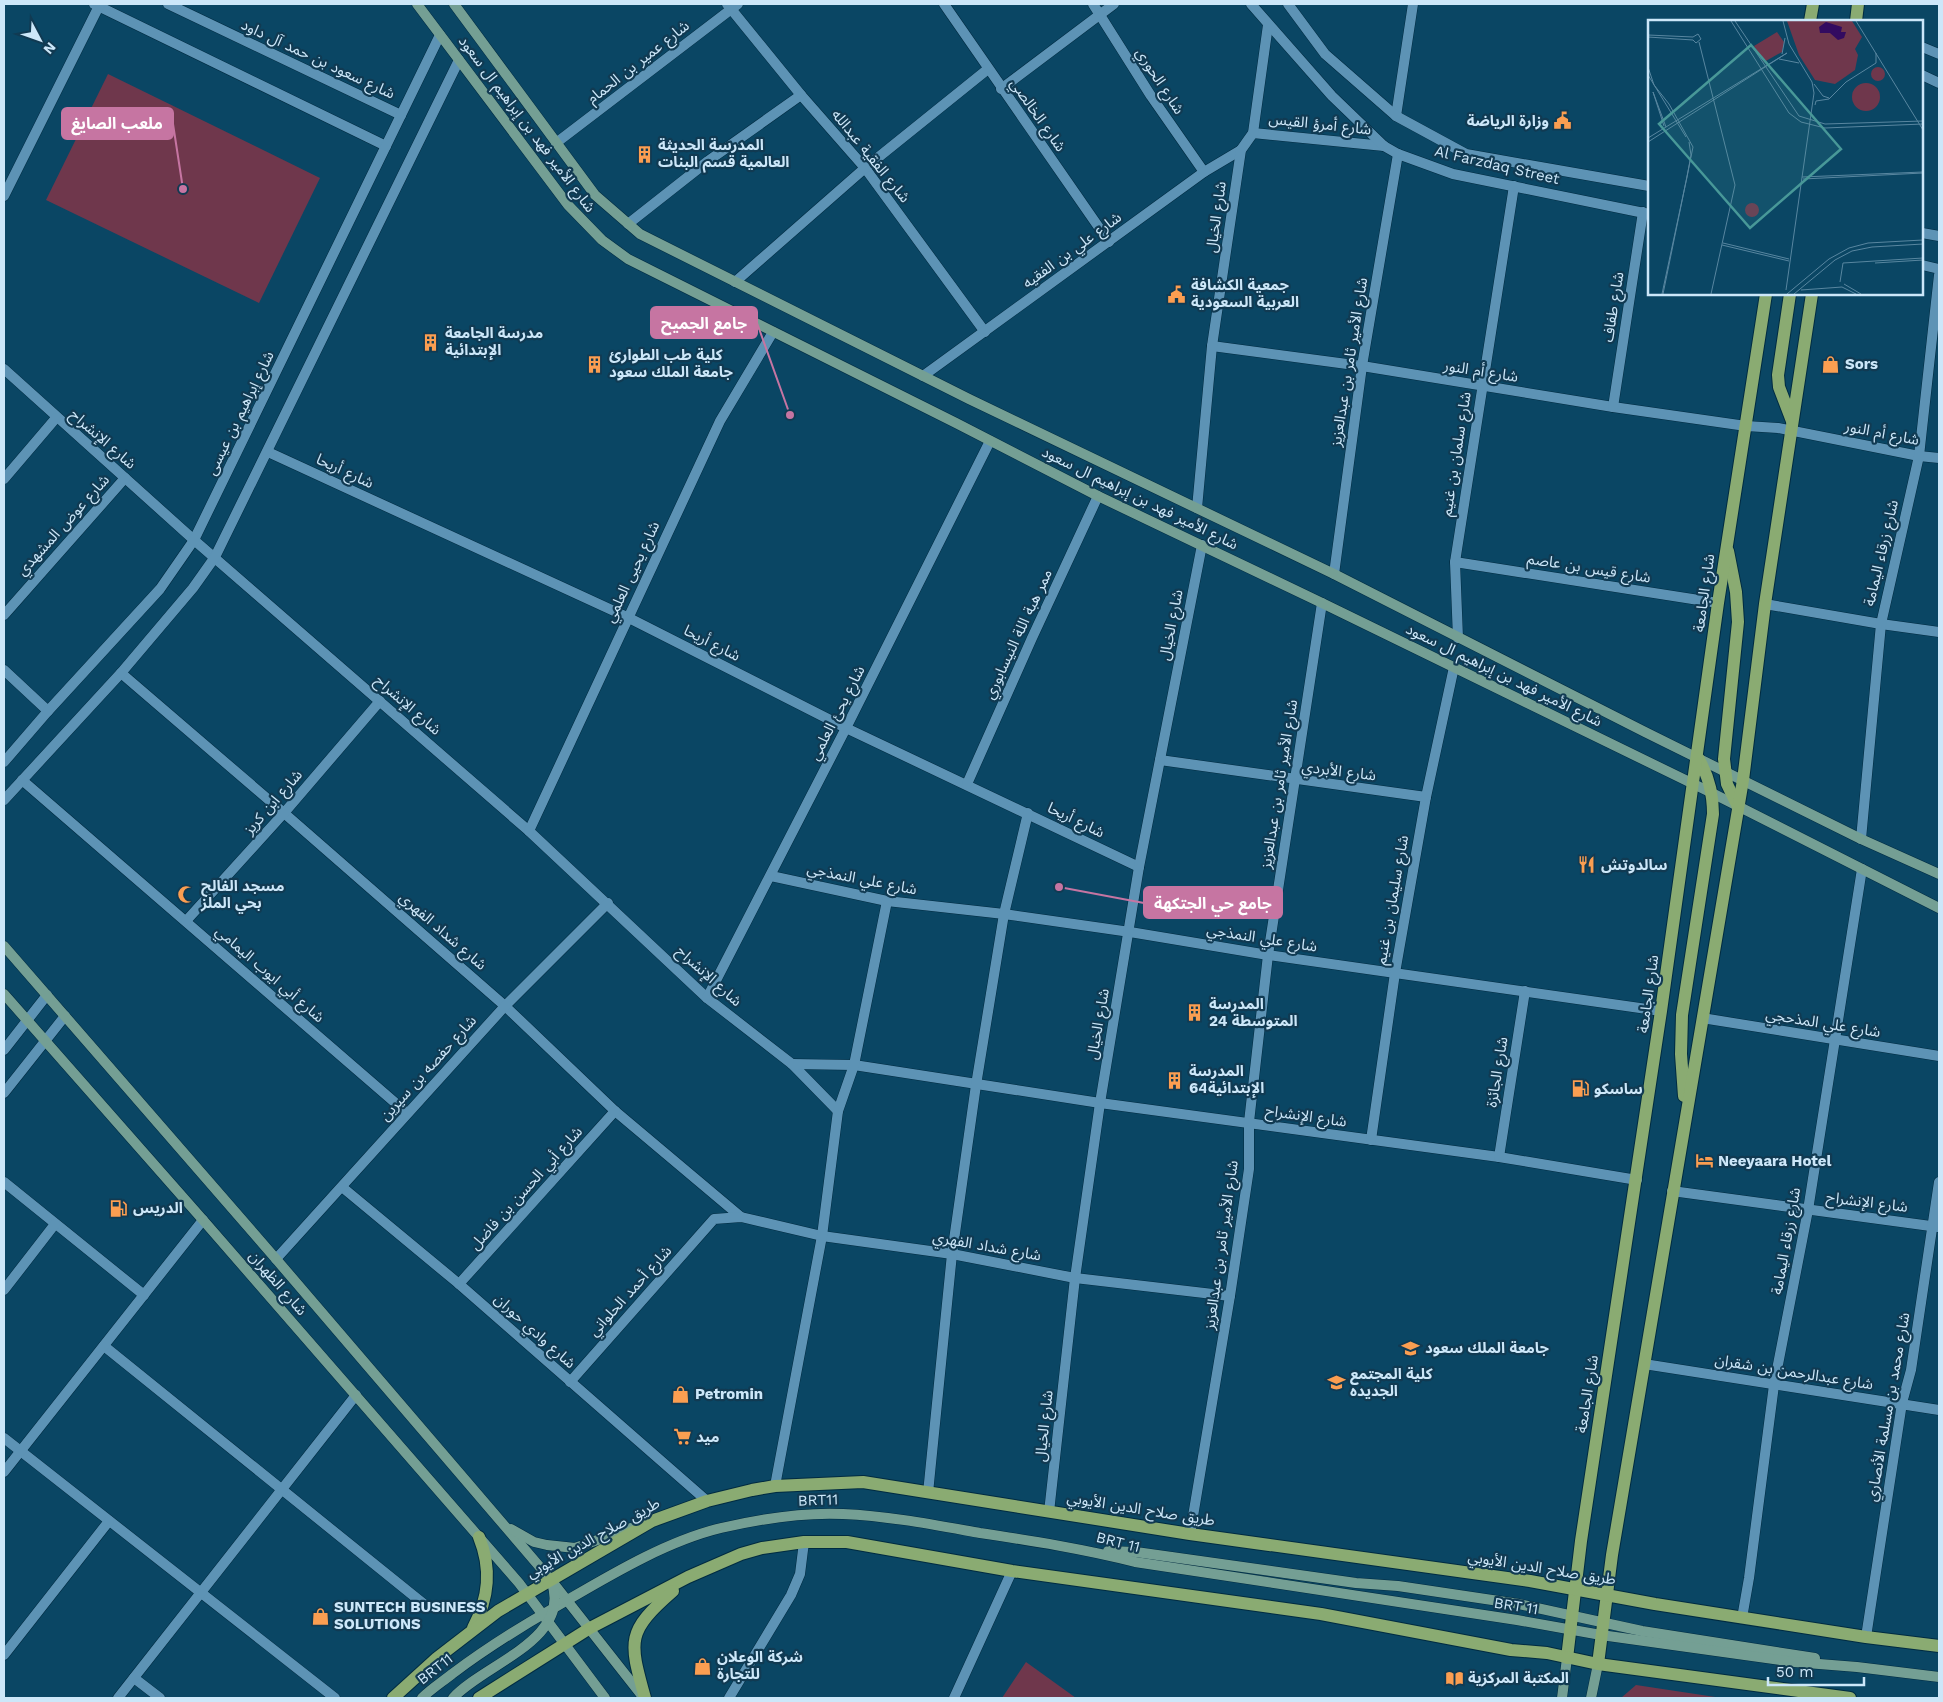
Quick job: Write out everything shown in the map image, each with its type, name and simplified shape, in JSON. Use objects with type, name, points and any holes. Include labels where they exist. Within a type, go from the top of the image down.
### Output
[{"type":"main road","name":"شارع الأمير فهد بن إبراهيم ال سعود","points":[[417,4],[568,205],[602,240],[642,267],[1098,496],[1694,784],[1939,908]]},
{"type":"main road","name":"شارع الأمير فهد بن إبراهيم ال سعود","points":[[454,4],[595,195],[640,234],[923,376],[1334,574],[1861,839],[1939,874]]},
{"type":"main road","points":[[1810,20],[1813,4]]},
{"type":"main road","points":[[1857,20],[1858,4]]},
{"type":"main road","name":"شارع الجامعة","points":[[1562,1698],[1581,1541],[1662,1012],[1718,603],[1766,295]]},
{"type":"main road","points":[[1790,295],[1778,375],[1779,387],[1791,426]]},
{"type":"main road","points":[[1591,1698],[1598,1664],[1612,1555],[1672,1190],[1743,780],[1764,604],[1812,295]]},
{"type":"main road","points":[[1727,546],[1734,576],[1738,615],[1724,747],[1725,771],[1732,796],[1738,807]]},
{"type":"main road","points":[[1686,1111],[1682,1073],[1682,1015],[1713,814],[1709,781],[1698,758]]},
{"type":"main road","name":"شارع الظهران","points":[[4,946],[504,1524],[568,1600],[644,1698]]},
{"type":"main road","name":"شارع الظهران","points":[[4,994],[527,1593],[605,1698]]},
{"type":"main road","name":"طريق صلاح الدين الأيوبي","points":[[393,1698],[471,1631],[527,1593],[652,1521],[708,1501],[775,1486],[863,1482],[1190,1534],[1530,1581],[1742,1618],[1939,1646]]},
{"type":"main road","name":"BRT11","points":[[568,1600],[655,1553],[688,1538],[721,1528],[800,1515],[843,1514],[881,1518],[1085,1550]]},
{"type":"main road","points":[[504,1524],[534,1542],[575,1548],[652,1521]]},
{"type":"main road","points":[[471,1631],[485,1601],[487,1585],[488,1568],[485,1552],[479,1537]]},
{"type":"main road","points":[[479,1698],[590,1628],[688,1577],[741,1554],[769,1547],[804,1542],[847,1542],[1012,1571],[1321,1614],[1511,1650],[1547,1653],[1598,1664],[1850,1698]]},
{"type":"main road","name":"BRT 11","points":[[1085,1550],[1136,1552],[1356,1583],[1398,1586],[1519,1604],[1572,1615],[1602,1629]]},
{"type":"main road","name":"BRT 11","points":[[1085,1550],[1135,1562],[1517,1620],[1570,1630],[1602,1629],[1834,1661],[1857,1667],[1939,1677]]},
{"type":"main road","points":[[644,1698],[634,1649],[639,1626],[650,1612],[688,1577]]},
{"type":"main road","points":[[551,1580],[554,1589],[554,1607]]},
{"type":"main road","points":[[453,1698],[469,1683],[534,1639],[554,1607],[568,1600]]},
{"type":"main road","name":"BRT11","points":[[422,1698],[480,1653],[546,1619]]},
{"type":"street","name":"شارع سعود بن حمد آل داود","points":[[168,4],[401,115]]},
{"type":"street","name":"شارع الخالصي","points":[[944,4],[1001,89],[1109,242]]},
{"type":"street","name":"شارع الحوري","points":[[1093,4],[1151,96],[1204,172]]},
{"type":"street","points":[[1001,89],[1114,4]]},
{"type":"street","name":"Al Farzdaq Street","points":[[1251,4],[1332,96],[1384,146],[1398,154],[1453,174],[1646,213]]},
{"type":"street","name":"Al Farzdaq Street","points":[[1288,4],[1325,54],[1396,116],[1466,154],[1648,186]]},
{"type":"street","points":[[1396,116],[1413,4]]},
{"type":"street","points":[[4,196],[97,5],[386,146]]},
{"type":"street","name":"شارع عمير بن الحمام","points":[[556,143],[732,5]]},
{"type":"street","name":"شارع الفقية عبدالله","points":[[732,5],[801,95],[865,168],[984,332]]},
{"type":"street","name":"شارع الخيال","points":[[1198,508],[1212,346],[1241,150],[1252,133],[1268,25]]},
{"type":"street","name":"شارع إبراهيم بن عيسى","points":[[4,762],[160,589],[194,540],[440,35]]},
{"type":"street","points":[[1923,47],[1939,54]]},
{"type":"street","points":[[4,800],[121,673],[193,588],[215,557],[459,60]]},
{"type":"street","points":[[735,282],[865,168],[988,69]]},
{"type":"street","points":[[1923,75],[1939,83]]},
{"type":"street","points":[[628,224],[708,161],[801,95]]},
{"type":"street","name":"شارع أمرؤ القيس","points":[[1252,133],[1384,146]]},
{"type":"street","name":"شارع علي بن الفقيه","points":[[923,376],[1204,172],[1241,150]]},
{"type":"street","name":"شارع الأمير ثامر بن عبدالعزيز","points":[[1334,574],[1362,366],[1398,154]]},
{"type":"street","name":"شارع سلمان بن غنيم","points":[[1458,638],[1455,562],[1514,186]]},
{"type":"street","name":"شارع طفاف","points":[[1612,407],[1646,213]]},
{"type":"street","points":[[1923,233],[1939,234]]},
{"type":"street","points":[[1923,265],[1939,269]]},
{"type":"street","name":"شارع زرقاء اليمامة","points":[[1861,839],[1881,624],[1919,456],[1939,276]]},
{"type":"street","name":"شارع يحيى العلمي","points":[[529,831],[627,617],[720,421],[773,332]]},
{"type":"street","name":"شارع أم النور","points":[[1212,346],[1362,366],[1482,387],[1746,426],[1791,426],[1919,456],[1939,458]]},
{"type":"street","name":"شارع الإنشراح","points":[[4,369],[56,418],[194,540],[529,831],[608,903],[707,998],[792,1064],[838,1111]]},
{"type":"street","points":[[4,479],[56,418]]},
{"type":"street","name":"شارع يحئ العلمي","points":[[707,998],[771,876],[990,441]]},
{"type":"street","name":"شارع أريحا","points":[[268,452],[627,617],[846,728],[967,784],[1139,868]]},
{"type":"street","name":"شارع عوض المشهدي","points":[[4,615],[125,478]]},
{"type":"street","name":"ممر هبة اللة النيسابوري","points":[[967,784],[1098,496]]},
{"type":"street","name":"شارع الخيال","points":[[1049,1512],[1075,1278],[1100,1103],[1130,932],[1139,868],[1202,545]]},
{"type":"street","name":"شارع قيس بن عاصم","points":[[1455,562],[1718,603]]},
{"type":"street","name":"شارع الأمير ثامر بن عبدالعزيز","points":[[1190,1534],[1230,1296],[1249,1169],[1249,1122],[1268,955],[1322,603]]},
{"type":"street","points":[[1764,604],[1939,632]]},
{"type":"street","name":"شارع سليمان بن غنيم","points":[[1371,1140],[1395,973],[1426,797],[1454,668]]},
{"type":"street","points":[[4,670],[48,711]]},
{"type":"street","name":"شارع شداد الفهري","points":[[121,673],[505,1006],[616,1111],[741,1217]]},
{"type":"street","name":"شارع ابن كريز","points":[[186,921],[284,813],[380,700]]},
{"type":"street","name":"شارع الأبردي","points":[[1160,760],[1426,797]]},
{"type":"street","name":"شارع أبي ايوب اليمامي","points":[[22,780],[408,1113]]},
{"type":"street","points":[[928,1493],[952,1254],[976,1085],[1004,914],[1028,814]]},
{"type":"street","name":"شارع زرقاء اليمامة","points":[[1742,1618],[1774,1385],[1808,1210],[1862,869]]},
{"type":"street","name":"شارع علي النمذجي","points":[[771,876],[887,901],[1004,914],[1130,932],[1268,955],[1662,1012]]},
{"type":"street","points":[[775,1486],[822,1236],[838,1111],[854,1065],[887,901]]},
{"type":"street","name":"شارع حفصه بن سيرين","points":[[276,1259],[505,1006],[608,903]]},
{"type":"street","name":"شارع الجائزة","points":[[1499,1157],[1525,991]]},
{"type":"street","points":[[4,1050],[47,995]]},
{"type":"street","points":[[4,1093],[65,1016]]},
{"type":"street","name":"شارع علي المذحجي","points":[[1702,1018],[1939,1056]]},
{"type":"street","name":"شارع الإنشراح","points":[[792,1064],[854,1065],[1100,1103],[1499,1157],[1637,1180]]},
{"type":"street","name":"شارع أبي الحسن بن فاضل","points":[[459,1284],[616,1111]]},
{"type":"street","points":[[4,1182],[144,1295]]},
{"type":"street","name":"شارع محمد بن مسلمة الأنصاري","points":[[1866,1637],[1902,1403],[1911,1370],[1936,1226],[1939,1182]]},
{"type":"street","name":"شارع وادي حوران","points":[[342,1187],[459,1284],[708,1501]]},
{"type":"street","name":"شارع الإنشراح","points":[[1672,1190],[1936,1226]]},
{"type":"street","name":"شارع شداد الفهري","points":[[714,1219],[741,1217],[822,1236],[952,1254],[1075,1278],[1230,1296]]},
{"type":"street","name":"شارع أحمد الحلواني","points":[[570,1382],[714,1219]]},
{"type":"street","points":[[4,1472],[203,1220]]},
{"type":"street","points":[[4,1290],[55,1224]]},
{"type":"street","points":[[104,1346],[425,1605]]},
{"type":"street","name":"شارع عبدالرحمن بن شقران","points":[[1644,1364],[1939,1410]]},
{"type":"street","points":[[118,1698],[356,1395]]},
{"type":"street","points":[[4,1438],[335,1698]]},
{"type":"street","points":[[4,1655],[109,1521]]},
{"type":"street","points":[[728,1698],[791,1595],[801,1569],[804,1542]]},
{"type":"street","points":[[954,1698],[1012,1571]]},
{"type":"street","points":[[134,1678],[160,1698]]},
{"type":"shaded area","points":[[108,74],[320,178],[259,303],[46,200]]},
{"type":"shaded area","points":[[1026,1662],[1076,1698],[1002,1698]]},
{"type":"shaded area","points":[[1636,1685],[1722,1698],[1621,1698]]},
{"type":"place","name":"وزارة الرياضة","points":[[1563,121]]},
{"type":"place","name":"المدرسة الحديثة العالمية قسم البنات","points":[[644,154]]},
{"type":"place","name":"ملعب الصايغ","points":[[183,189]]},
{"type":"place","name":"جمعية الكشافة العربية السعودية","points":[[1177,294]]},
{"type":"place","name":"مدرسة الجامعة الإبتدائية","points":[[431,342]]},
{"type":"place","name":"كلية طب الطوارئ جامعة الملك سعود","points":[[595,364]]},
{"type":"place","name":"Sors","points":[[1831,364]]},
{"type":"place","name":"جامع الجميح","points":[[790,415]]},
{"type":"place","name":"سالدوتش","points":[[1587,865]]},
{"type":"place","name":"جامع حي الجتكهة","points":[[1059,887]]},
{"type":"place","name":"مسجد الفالح بحي الملز","points":[[187,895]]},
{"type":"place","name":"المدرسة المتوسطة 24","points":[[1195,1013]]},
{"type":"place","name":"المدرسة الإبتدائية64","points":[[1175,1080]]},
{"type":"place","name":"ساسكو","points":[[1580,1089]]},
{"type":"place","name":"Neeyaara Hotel","points":[[1704,1161]]},
{"type":"place","name":"الدريس","points":[[119,1208]]},
{"type":"place","name":"جامعة الملك سعود","points":[[1411,1348]]},
{"type":"place","name":"كلية المجتمع الجديده","points":[[1336,1383]]},
{"type":"place","name":"Petromin","points":[[681,1394]]},
{"type":"place","name":"ميد","points":[[682,1437]]},
{"type":"place","name":"SUNTECH BUSINESS SOLUTIONS","points":[[320,1616]]},
{"type":"place","name":"شركة الوعلان للتجارة","points":[[703,1666]]},
{"type":"place","name":"المكتبة المركزية","points":[[1454,1678]]}]
